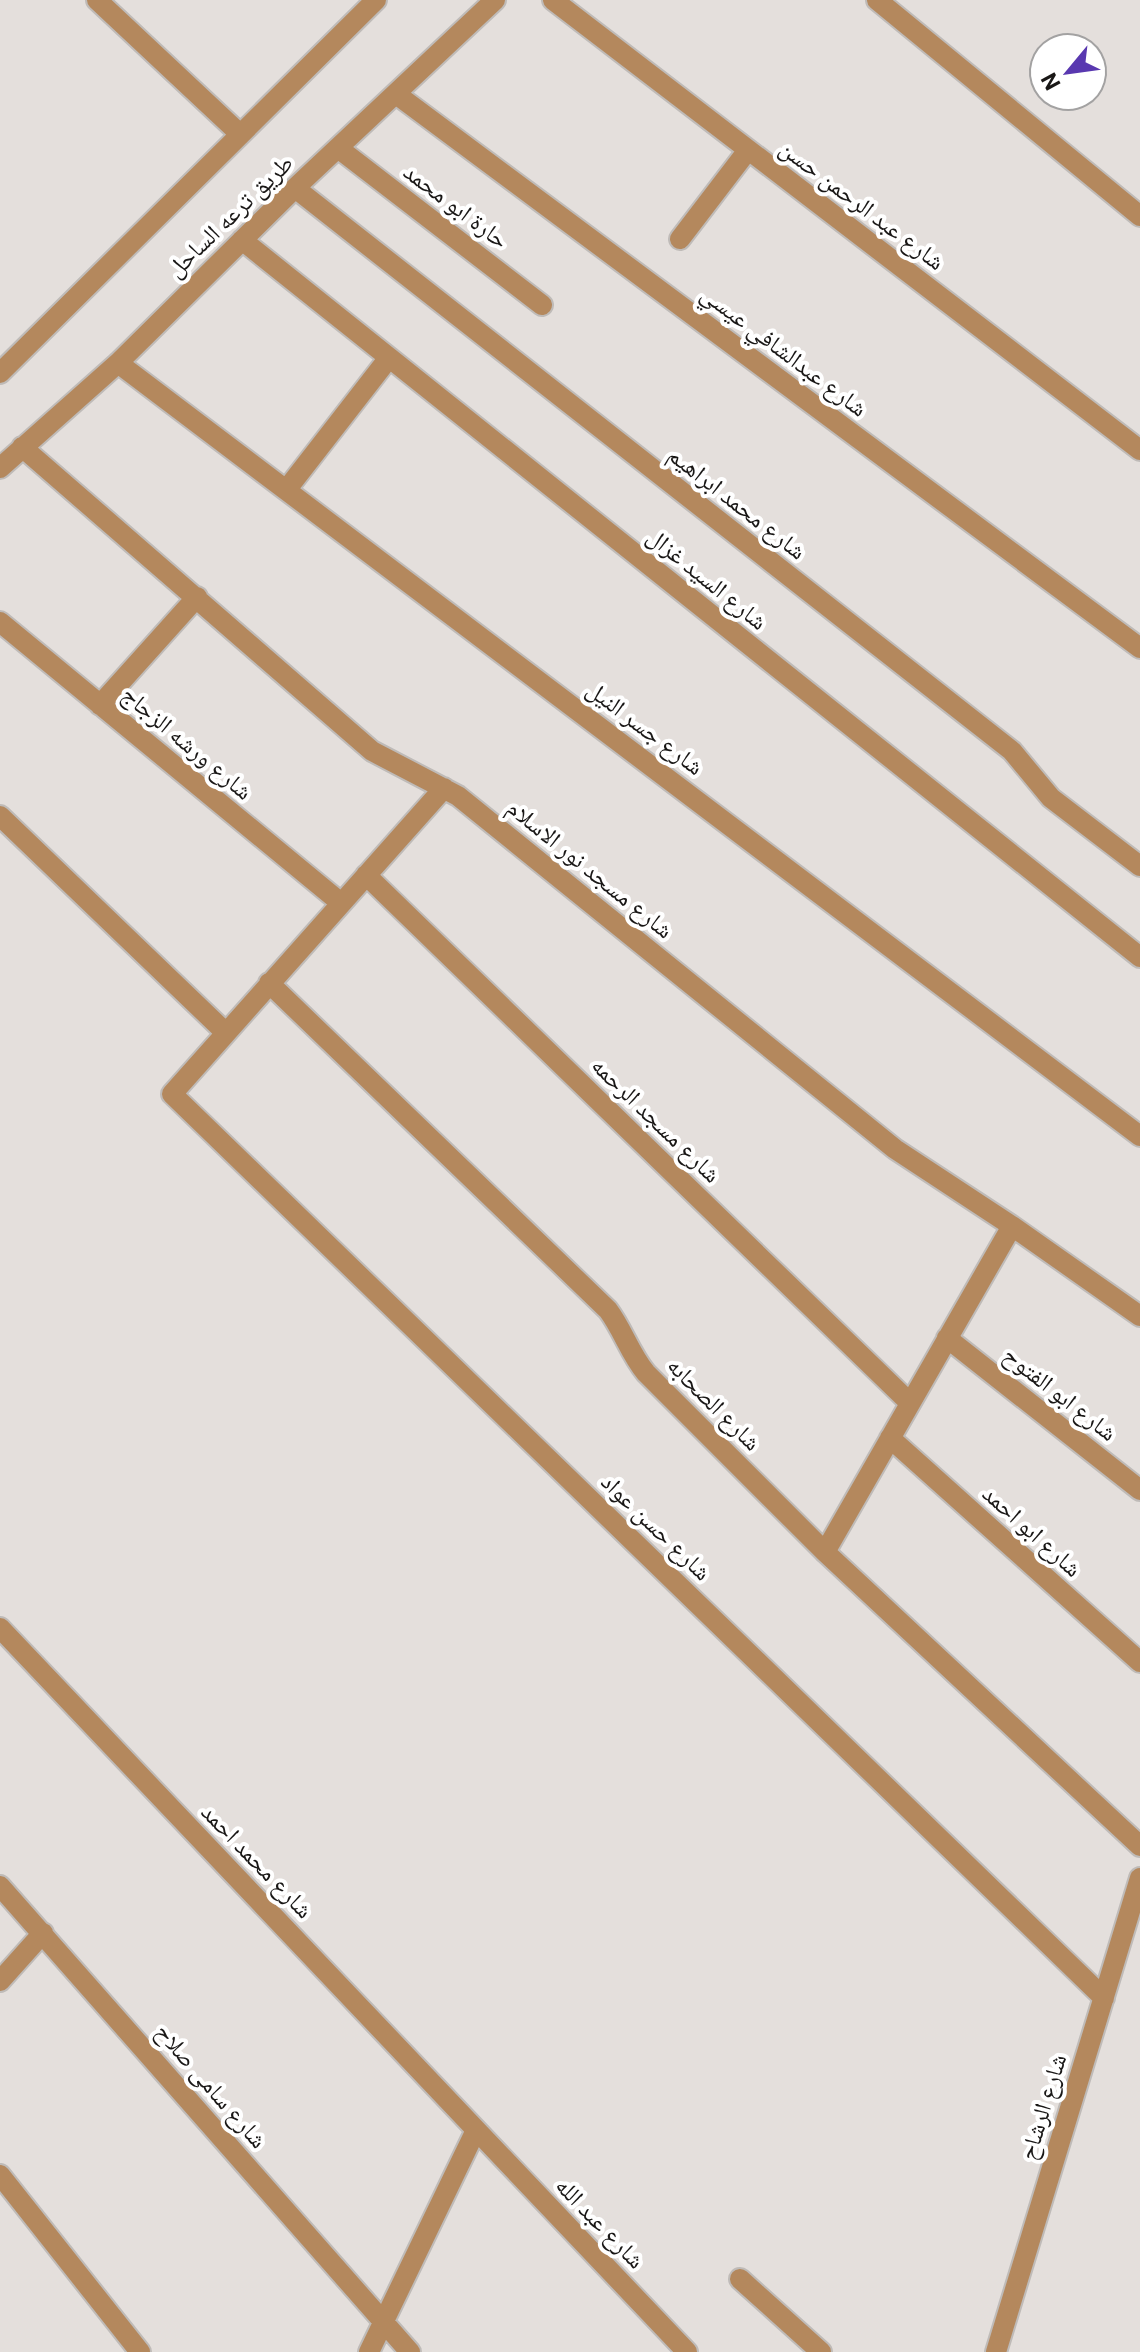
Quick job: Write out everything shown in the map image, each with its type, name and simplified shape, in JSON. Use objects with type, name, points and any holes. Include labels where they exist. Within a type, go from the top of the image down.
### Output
[{"type":"street","points":[[97,0],[240,134]]},
{"type":"street","name":"طريق ترعه الساحل","points":[[0,373],[376,0]]},
{"type":"street","name":"طريق ترعه الساحل","points":[[0,468],[118,363],[295,188],[495,0]]},
{"type":"street","name":"شارع عبد الرحمن حسن","points":[[553,0],[1140,450]]},
{"type":"street","points":[[877,0],[1140,216]]},
{"type":"street","name":"شارع عبدالشافي عيسي","points":[[396,94],[1140,648]]},
{"type":"street","name":"حارة ابو محمد","points":[[338,148],[542,305]]},
{"type":"street","points":[[680,239],[748,150]]},
{"type":"street","name":"شارع محمد ابراهيم","points":[[295,188],[1012,751],[1051,798],[1140,866]]},
{"type":"street","name":"شارع السيد غزال","points":[[242,240],[1140,957]]},
{"type":"street","points":[[287,489],[388,359]]},
{"type":"street","name":"شارع جسر النيل","points":[[118,363],[1140,1136]]},
{"type":"street","name":"شارع مسجد نور الاسلام","points":[[22,447],[372,751],[458,796],[895,1149],[1140,1316]]},
{"type":"street","points":[[100,705],[197,597]]},
{"type":"street","name":"شارع ورشه الزجاج","points":[[0,622],[341,903]]},
{"type":"street","points":[[0,816],[225,1032],[444,788]]},
{"type":"street","name":"شارع مسجد الرحمه","points":[[366,875],[910,1403]]},
{"type":"street","name":"شارع الصحابه","points":[[269,983],[608,1310],[634,1358],[646,1373],[825,1552],[1140,1846]]},
{"type":"street","name":"شارع حسن عواد","points":[[225,1032],[172,1094],[1104,1998]]},
{"type":"street","points":[[825,1552],[1012,1226]]},
{"type":"street","name":"شارع ابو الفتوح","points":[[947,1338],[1140,1490]]},
{"type":"street","name":"شارع ابو احمد","points":[[890,1438],[1140,1662]]},
{"type":"street","name":"شارع محمد احمد","points":[[0,1628],[476,2130]]},
{"type":"street","name":"شارع الرشاح","points":[[996,2352],[1140,1878]]},
{"type":"street","name":"شارع سامى صلاح","points":[[0,1886],[410,2352]]},
{"type":"street","points":[[0,1981],[43,1933]]},
{"type":"street","points":[[369,2352],[476,2130]]},
{"type":"street","name":"شارع عبد الله","points":[[476,2130],[687,2352]]},
{"type":"street","points":[[0,2175],[140,2352]]},
{"type":"street","points":[[740,2279],[821,2352]]}]
